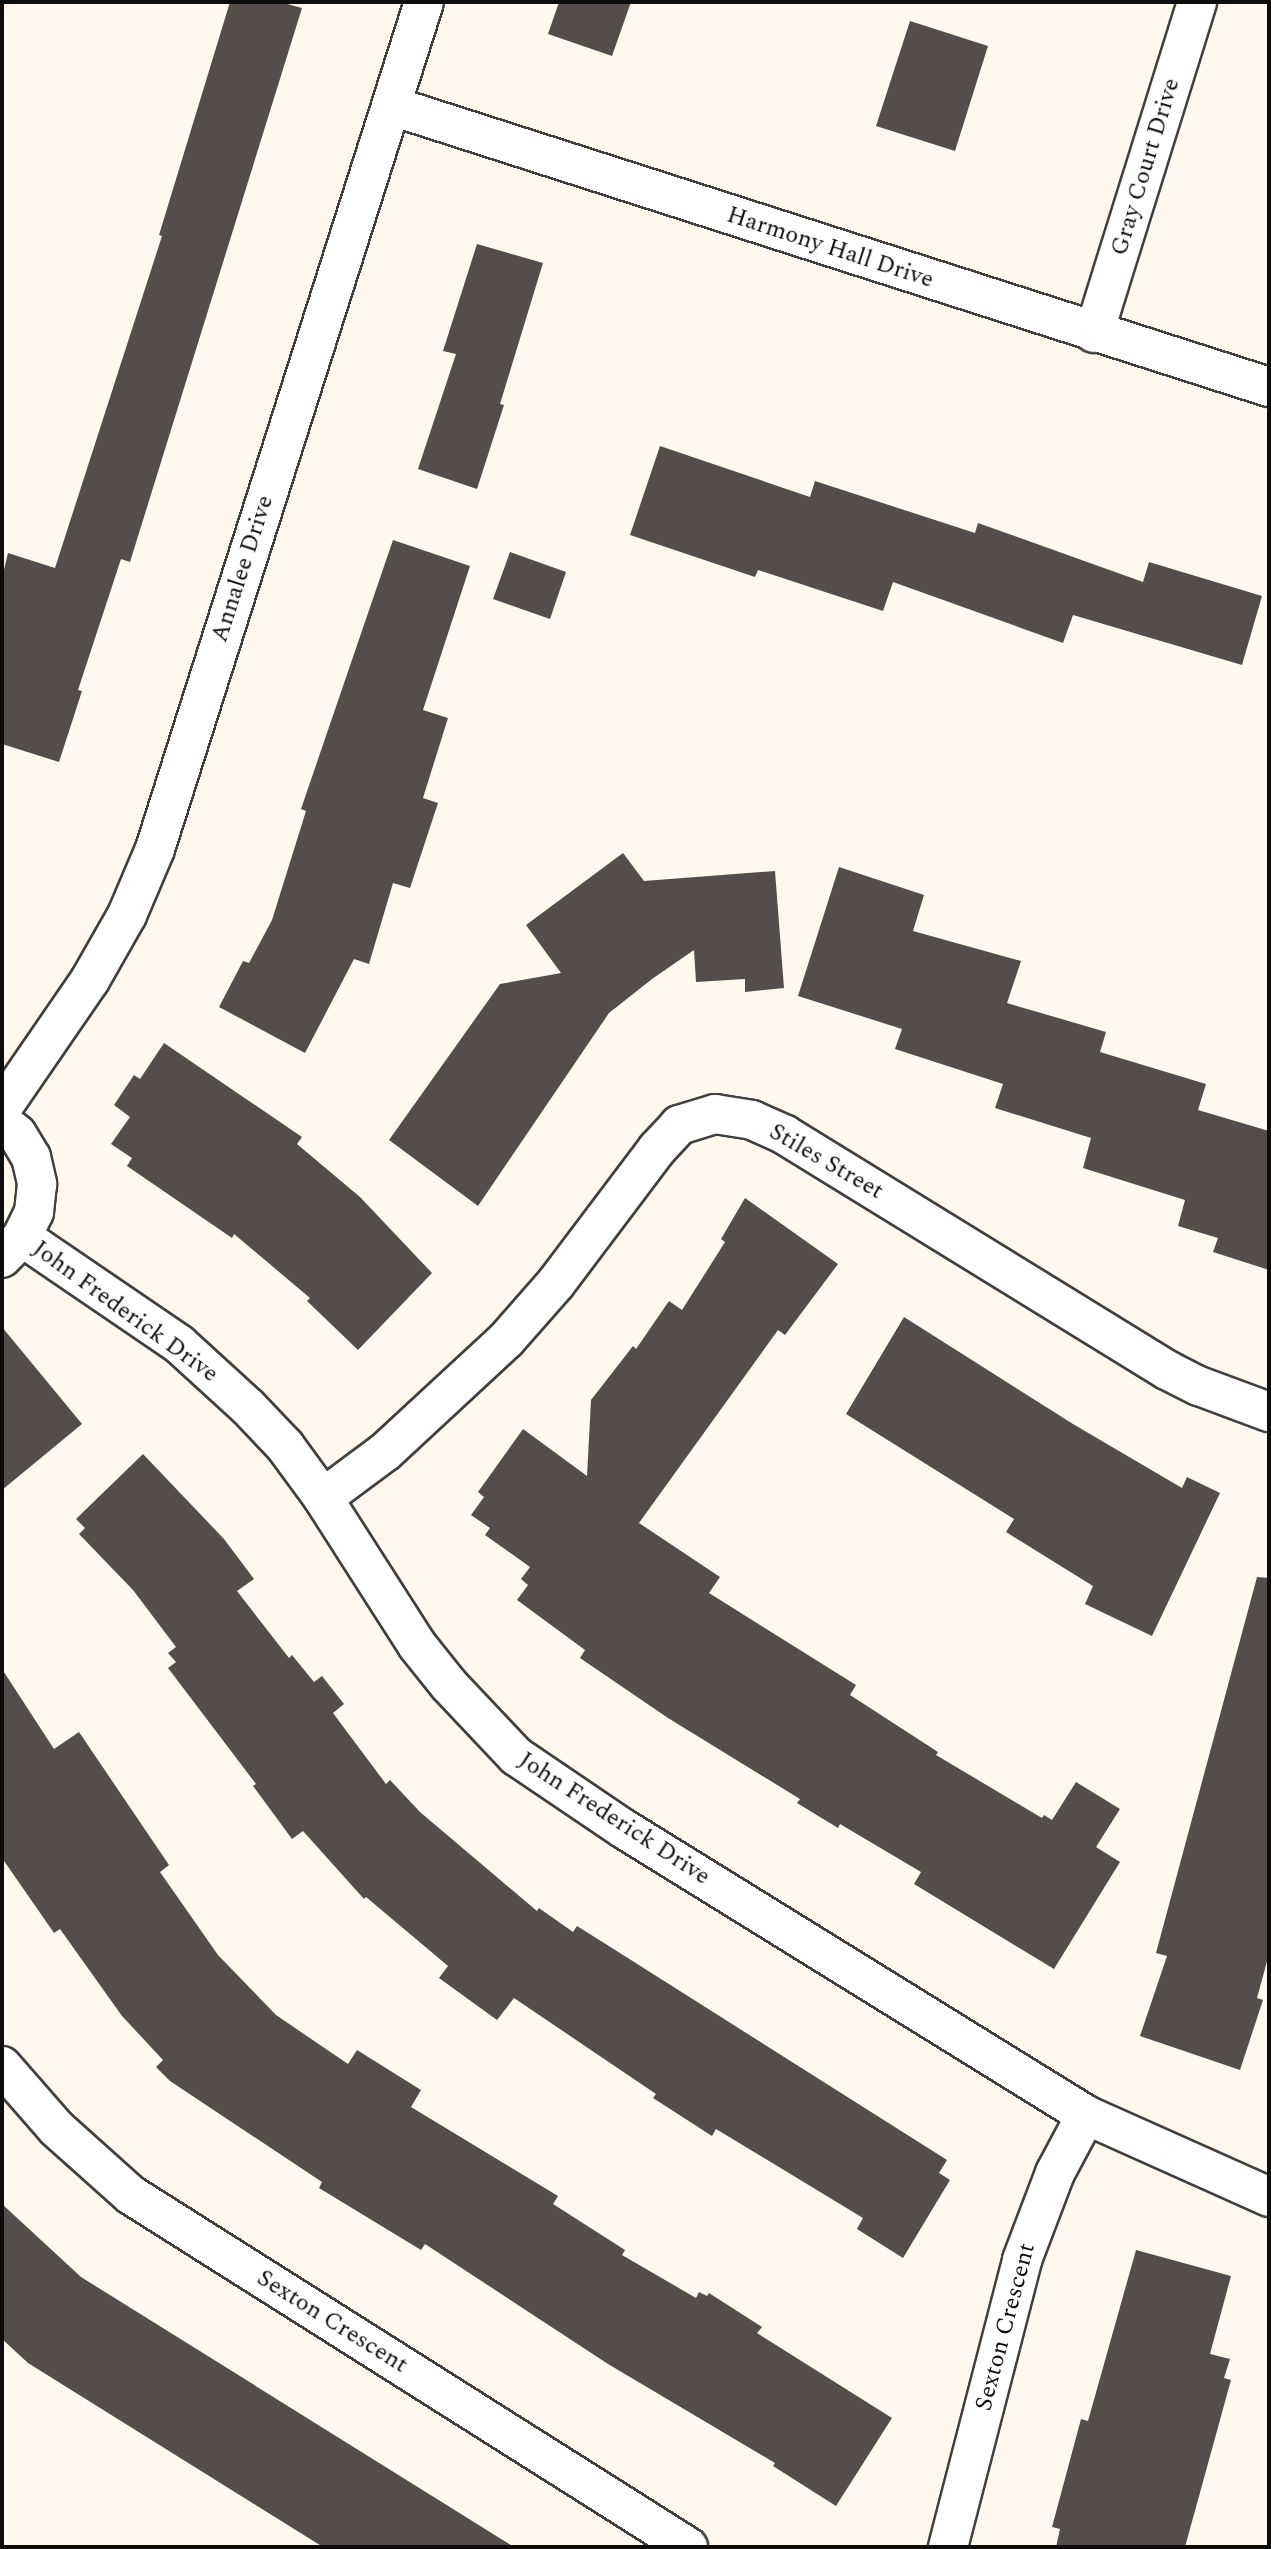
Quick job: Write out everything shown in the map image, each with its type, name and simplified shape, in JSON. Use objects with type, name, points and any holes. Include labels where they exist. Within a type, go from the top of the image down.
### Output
[{"type":"street","name":"Annalee Drive","points":[[2,1108],[90,980],[127,915],[155,849],[424,2]]},
{"type":"street","name":"Gray Court Drive","points":[[1094,333],[1197,2]]},
{"type":"street","name":"Harmony Hall Drive","points":[[392,106],[1269,387]]},
{"type":"street","name":"Stiles Street","points":[[323,1498],[386,1452],[506,1340],[556,1283],[657,1149],[679,1125],[715,1114],[752,1120],[785,1135],[1167,1370],[1199,1386],[1269,1412]]},
{"type":"street","points":[[2,1122],[17,1134],[31,1157],[37,1184],[34,1212],[12,1247]]},
{"type":"street","name":"John Frederick Drive","points":[[12,1247],[178,1344],[214,1373],[285,1446],[323,1498],[417,1645],[449,1685],[516,1756],[624,1829],[1086,2115],[1269,2197]]},
{"type":"street","name":"Sexton Crescent","points":[[2,2066],[56,2128],[131,2195],[688,2547]]},
{"type":"street","name":"Sexton Crescent","points":[[948,2547],[1022,2260],[1055,2173],[1086,2115]]},
{"type":"building","points":[[230,2],[280,2],[302,8],[130,562],[121,559],[78,690],[82,691],[59,762],[2,744],[2,578],[8,553],[55,568],[162,236],[159,235]]},
{"type":"building","points":[[559,2],[631,2],[612,56],[548,34]]},
{"type":"building","points":[[910,21],[988,46],[955,151],[876,126]]},
{"type":"building","points":[[477,244],[543,263],[500,404],[504,405],[477,489],[418,469],[456,354],[443,351]]},
{"type":"building","points":[[660,446],[810,497],[815,481],[975,533],[978,523],[1143,582],[1149,562],[1262,596],[1242,665],[1073,615],[1063,643],[893,582],[883,611],[758,570],[755,577],[630,535]]},
{"type":"building","points":[[393,540],[470,566],[423,710],[448,718],[423,798],[438,803],[410,888],[393,883],[369,964],[354,959],[305,1053],[219,1007],[243,961],[249,963],[272,920],[306,811],[301,809]]},
{"type":"building","points":[[510,552],[566,572],[550,619],[493,599]]},
{"type":"building","points":[[623,853],[644,881],[775,871],[784,988],[745,992],[745,979],[696,982],[694,950],[652,979],[609,1013],[478,1206],[389,1140],[500,984],[561,973],[526,925]]},
{"type":"building","points":[[839,867],[924,895],[913,931],[1021,961],[1007,1003],[1106,1032],[1100,1052],[1206,1084],[1198,1110],[1269,1131],[1269,1270],[1213,1252],[1218,1238],[1178,1226],[1185,1200],[1083,1168],[1091,1138],[995,1108],[1003,1084],[895,1049],[902,1029],[798,996]]},
{"type":"building","points":[[164,1043],[302,1137],[297,1144],[360,1197],[432,1273],[358,1350],[307,1301],[310,1298],[234,1234],[232,1238],[127,1166],[132,1158],[111,1144],[130,1117],[114,1105],[134,1075],[140,1079]]},
{"type":"building","points":[[745,1198],[838,1264],[785,1335],[778,1330],[639,1523],[720,1577],[709,1593],[856,1685],[850,1695],[938,1752],[936,1755],[1042,1818],[1044,1815],[1052,1820],[1076,1782],[1120,1809],[1096,1847],[1120,1862],[1054,1969],[914,1884],[921,1872],[840,1824],[838,1828],[797,1803],[800,1799],[668,1718],[580,1658],[585,1650],[517,1600],[528,1585],[521,1579],[530,1567],[485,1535],[490,1528],[471,1515],[484,1497],[478,1492],[523,1429],[587,1476],[591,1400],[633,1346],[636,1349],[669,1301],[682,1310],[725,1242],[721,1239]]},
{"type":"building","points":[[904,1317],[1073,1424],[1182,1488],[1187,1477],[1220,1493],[1152,1636],[1085,1604],[1093,1586],[1006,1532],[1014,1519],[846,1414]]},
{"type":"building","points":[[2,1327],[82,1424],[2,1490]]},
{"type":"building","points":[[143,1454],[224,1539],[254,1579],[237,1591],[289,1658],[292,1655],[314,1682],[322,1676],[344,1704],[333,1713],[386,1784],[390,1780],[420,1812],[537,1911],[539,1908],[573,1932],[577,1926],[947,2160],[939,2173],[950,2180],[903,2258],[857,2229],[863,2218],[716,2129],[712,2136],[653,2098],[656,2094],[514,1998],[497,2020],[439,1978],[448,1966],[366,1897],[364,1899],[303,1831],[292,1839],[253,1786],[256,1784],[168,1668],[176,1662],[168,1653],[176,1647],[133,1590],[79,1534],[85,1528],[76,1519]]},
{"type":"building","points":[[1257,1577],[1269,1578],[1269,1954],[1257,1998],[1263,2000],[1240,2070],[1140,2036],[1167,1956],[1156,1953]]},
{"type":"building","points":[[2,1669],[54,1749],[79,1732],[169,1865],[160,1872],[218,1955],[276,2015],[348,2064],[357,2050],[421,2090],[411,2107],[558,2196],[553,2204],[625,2250],[622,2255],[696,2298],[699,2292],[707,2296],[709,2293],[762,2327],[757,2333],[892,2418],[836,2506],[773,2466],[775,2463],[608,2364],[425,2244],[421,2250],[319,2188],[322,2182],[170,2081],[156,2067],[163,2060],[122,2016],[60,1929],[54,1933],[2,1858]]},
{"type":"building","points":[[2,2204],[81,2277],[514,2547],[323,2547],[28,2363],[2,2339]]},
{"type":"building","points":[[1136,2250],[1231,2276],[1210,2354],[1230,2359],[1224,2378],[1231,2380],[1185,2547],[1056,2547],[1060,2529],[1052,2527],[1081,2419],[1088,2421]]}]
